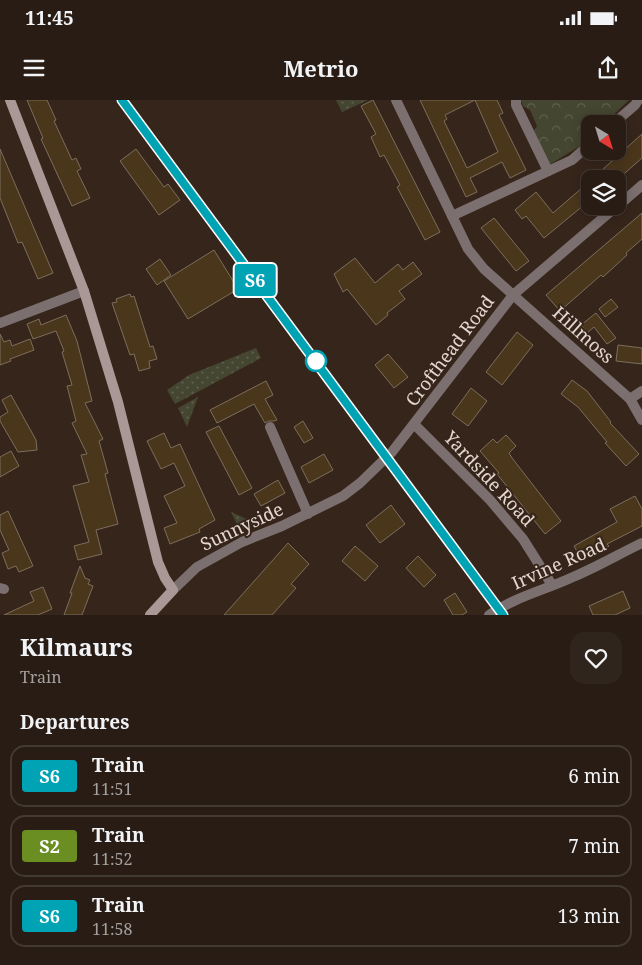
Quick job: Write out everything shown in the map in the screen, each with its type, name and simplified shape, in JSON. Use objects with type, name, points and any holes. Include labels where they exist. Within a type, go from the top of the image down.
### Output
[{"type":"main road","points":[[10,100],[84,291],[118,402],[158,562],[173,590]]},
{"type":"main road","name":"Sunnyside","points":[[150,615],[173,590]]},
{"type":"street","name":"Hillmoss","points":[[396,100],[468,249],[484,269],[630,399],[642,420]]},
{"type":"street","points":[[516,100],[516,105],[548,171]]},
{"type":"street","points":[[623,115],[638,100]]},
{"type":"street","points":[[452,216],[572,160],[581,152]]},
{"type":"street","name":"Crofthead Road","points":[[626,198],[642,185]]},
{"type":"street","name":"Crofthead Road","points":[[308,514],[343,496],[384,461],[513,295],[606,215]]},
{"type":"street","points":[[0,323],[84,291]]},
{"type":"street","points":[[630,399],[642,391]]},
{"type":"street","name":"Yardside Road","points":[[414,424],[490,500],[523,539],[552,585]]},
{"type":"street","points":[[270,427],[308,514]]},
{"type":"street","name":"Sunnyside","points":[[173,590],[198,566],[242,542],[308,514]]},
{"type":"street","name":"Irvine Road","points":[[490,615],[502,607],[572,578],[642,543]]},
{"type":"green space","points":[[336,100],[368,100],[342,112]]},
{"type":"green space","points":[[521,100],[629,100],[613,115],[581,115],[581,145],[549,165],[534,131],[537,126],[530,110],[523,106]]},
{"type":"green space","points":[[256,348],[261,358],[175,404],[167,390],[189,375]]},
{"type":"green space","points":[[198,397],[187,427],[178,408]]},
{"type":"green space","points":[[231,512],[258,524],[240,530]]},
{"type":"building","points":[[27,100],[47,100],[56,120],[54,121],[72,160],[76,158],[81,169],[77,171],[90,198],[72,206],[41,139],[43,138]]},
{"type":"building","points":[[373,100],[440,232],[425,240],[397,187],[400,185],[384,155],[380,157],[371,137],[376,134],[361,106]]},
{"type":"building","points":[[420,100],[475,100],[497,100],[503,113],[499,115],[526,170],[510,178],[502,162],[470,178],[477,192],[466,197]],"holes":[[[475,100],[498,152],[467,168],[444,121],[447,119],[445,115]]]},
{"type":"building","points":[[642,134],[642,158],[626,172],[626,170],[602,170],[613,160],[626,160],[626,148]]},
{"type":"building","points":[[0,149],[53,273],[38,279],[22,242],[18,243],[0,198]]},
{"type":"building","points":[[136,149],[164,187],[168,184],[180,200],[159,215],[120,161]]},
{"type":"building","points":[[581,189],[581,207],[544,238],[526,216],[522,219],[515,210],[536,192],[553,213]]},
{"type":"building","points":[[642,213],[642,239],[603,277],[601,275],[560,311],[546,295]]},
{"type":"building","points":[[494,218],[529,261],[516,271],[481,228]]},
{"type":"building","points":[[214,250],[238,289],[188,319],[164,281]]},
{"type":"building","points":[[355,258],[375,283],[398,264],[403,270],[413,262],[422,274],[399,291],[405,299],[387,313],[388,315],[376,325],[347,289],[343,292],[334,274]]},
{"type":"building","points":[[160,259],[171,275],[157,285],[146,269]]},
{"type":"building","points":[[130,294],[131,297],[134,296],[150,347],[153,346],[157,359],[149,361],[150,368],[139,371],[134,354],[130,355],[112,303],[117,302],[116,299]]},
{"type":"building","points":[[611,299],[618,307],[605,317],[599,309]]},
{"type":"building","points":[[596,313],[616,338],[607,344],[594,327],[587,333],[581,325]]},
{"type":"building","points":[[66,315],[77,341],[92,401],[85,403],[103,439],[99,441],[108,473],[105,474],[118,524],[96,530],[102,554],[78,560],[74,546],[89,542],[73,486],[89,482],[81,455],[87,454],[72,423],[76,421],[67,386],[72,385],[62,352],[64,351],[56,331],[33,339],[27,324],[39,319],[41,325]]},
{"type":"building","points":[[517,332],[533,345],[502,385],[486,372]]},
{"type":"building","points":[[0,334],[4,342],[10,340],[12,346],[30,339],[34,350],[0,365]]},
{"type":"building","points":[[618,345],[642,348],[642,364],[616,361]]},
{"type":"building","points":[[388,354],[408,377],[394,388],[375,365]]},
{"type":"building","points":[[572,380],[587,391],[610,423],[639,454],[626,466],[605,443],[607,442],[578,407],[561,394]]},
{"type":"building","points":[[266,381],[273,395],[265,399],[277,420],[265,423],[254,404],[217,423],[210,410]]},
{"type":"building","points":[[471,388],[487,401],[468,426],[452,414]]},
{"type":"building","points":[[11,395],[36,440],[37,450],[18,452],[0,421],[0,417],[8,412],[2,400]]},
{"type":"building","points":[[303,421],[313,438],[304,443],[294,427]]},
{"type":"building","points":[[219,426],[252,488],[239,495],[206,432]]},
{"type":"building","points":[[164,433],[171,448],[180,444],[215,520],[199,529],[200,532],[170,544],[164,528],[177,523],[164,496],[185,486],[174,463],[161,469],[147,441]]},
{"type":"building","points":[[506,435],[516,446],[509,453],[512,458],[561,521],[545,534],[480,451],[493,439],[497,443]]},
{"type":"building","points":[[11,451],[19,466],[0,477],[0,457]]},
{"type":"building","points":[[324,454],[333,470],[309,483],[301,467]]},
{"type":"building","points":[[278,480],[285,493],[261,506],[254,494]]},
{"type":"building","points":[[635,496],[642,509],[642,526],[607,544],[609,546],[582,560],[574,546],[617,522],[610,509]]},
{"type":"building","points":[[391,505],[405,524],[380,543],[366,525]]},
{"type":"building","points":[[8,511],[33,566],[19,572],[16,566],[8,569],[2,553],[9,550],[0,530],[0,515]]},
{"type":"building","points":[[288,543],[309,564],[291,584],[296,588],[272,615],[224,615]]},
{"type":"building","points":[[355,546],[378,566],[365,581],[342,561]]},
{"type":"building","points":[[418,556],[436,575],[424,587],[406,568]]},
{"type":"building","points":[[80,566],[85,578],[90,580],[88,584],[93,586],[82,615],[64,615],[72,593],[70,593]]},
{"type":"building","points":[[43,587],[52,609],[38,615],[4,615],[34,601],[30,592]]},
{"type":"building","points":[[623,591],[630,608],[615,615],[593,615],[589,606]]},
{"type":"building","points":[[455,593],[467,612],[462,615],[453,615],[444,600]]},
{"type":"railway","points":[[122,100],[503,615]]},
{"type":"train","name":"S6","points":[[122,100],[503,615]]}]
